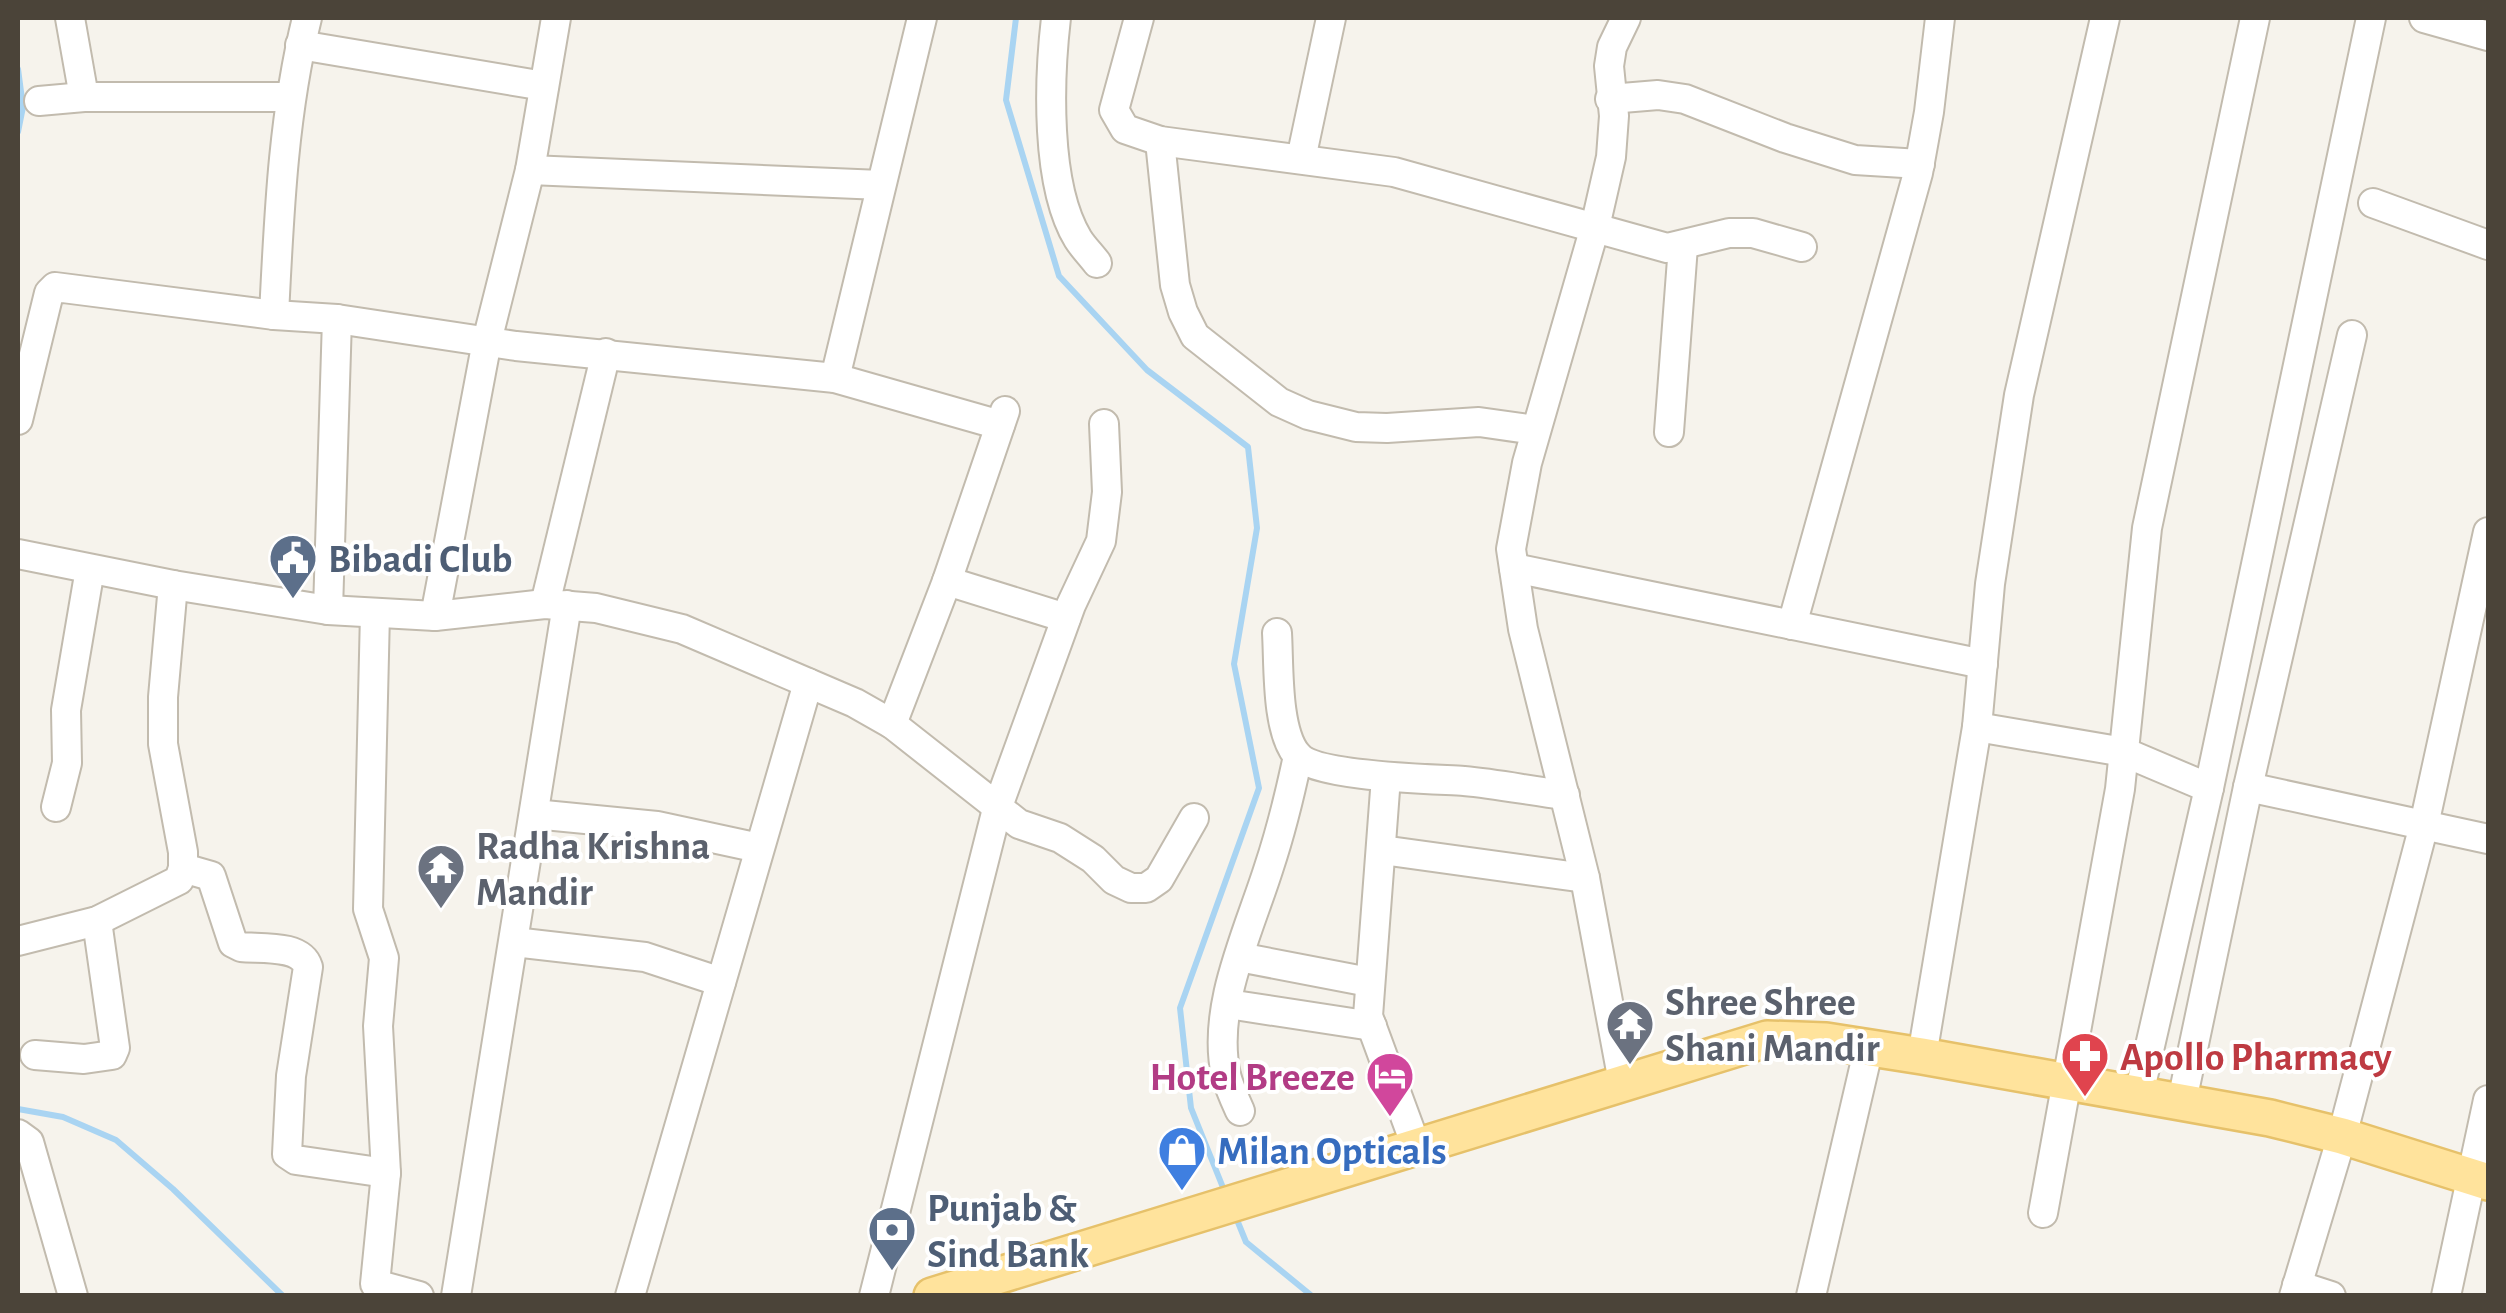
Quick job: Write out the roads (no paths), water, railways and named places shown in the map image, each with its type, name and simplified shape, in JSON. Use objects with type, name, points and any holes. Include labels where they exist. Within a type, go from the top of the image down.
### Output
[{"type":"main road","points":[[932,1296],[1767,1040],[1803,1039],[1869,1048],[2182,1102],[2342,1136],[2481,1180]]},
{"type":"street","points":[[70,18],[84,97]]},
{"type":"street","points":[[274,315],[280,192],[290,97],[307,18]]},
{"type":"street","points":[[435,616],[487,341],[530,170],[556,18]]},
{"type":"street","points":[[835,378],[922,18]]},
{"type":"street","points":[[1056,18],[1052,48],[1054,150],[1062,197],[1076,237],[1097,263]]},
{"type":"street","points":[[1139,18],[1114,110],[1125,129],[1160,141],[1394,172],[1667,248],[1729,232],[1753,233],[1802,246]]},
{"type":"street","points":[[1301,159],[1331,18]]},
{"type":"street","points":[[1922,1056],[1977,727],[1990,584],[2020,395],[2104,18]]},
{"type":"street","points":[[2043,1213],[2124,752],[2147,528],[2255,18]]},
{"type":"street","points":[[2139,1094],[2371,18]]},
{"type":"street","points":[[2424,18],[2488,36]]},
{"type":"street","points":[[1792,625],[1920,164],[1934,19]]},
{"type":"street","points":[[1614,21],[1608,66],[1614,116],[1612,157],[1535,430],[1511,549],[1523,630],[1585,878],[1623,1082]]},
{"type":"street","points":[[300,46],[544,86]]},
{"type":"street","points":[[1610,98],[1658,95],[1684,99],[1855,160],[1920,164]]},
{"type":"street","points":[[39,101],[84,97],[290,97]]},
{"type":"street","points":[[1160,141],[1175,285],[1183,312],[1195,336],[1279,402],[1308,416],[1356,426],[1387,428],[1479,422],[1535,430]]},
{"type":"street","points":[[530,170],[881,185]]},
{"type":"street","points":[[2373,203],[2488,246]]},
{"type":"street","points":[[1669,432],[1683,246]]},
{"type":"street","points":[[18,420],[49,293],[56,288],[274,315],[338,319],[487,341],[835,378],[1002,418],[947,581],[892,724]]},
{"type":"street","points":[[328,610],[338,319]]},
{"type":"street","points":[[2182,1102],[2248,787],[2352,336]]},
{"type":"street","points":[[456,1296],[534,814],[556,604],[606,354]]},
{"type":"street","points":[[874,1296],[997,809],[1066,618],[1101,541],[1107,492],[1104,424]]},
{"type":"street","points":[[2331,1296],[2295,1290],[2342,1136],[2424,825],[2488,532]]},
{"type":"street","points":[[18,554],[328,610],[435,616],[556,604],[596,608],[682,629],[855,703],[892,724],[997,809],[1019,824],[1060,838],[1094,859],[1114,880],[1131,888],[1146,888],[1159,879],[1194,818]]},
{"type":"street","points":[[56,807],[67,763],[66,710],[90,568]]},
{"type":"street","points":[[1514,568],[1982,664]]},
{"type":"street","points":[[947,581],[1066,618]]},
{"type":"street","points":[[18,941],[98,922],[179,880],[184,868],[163,744],[173,585]]},
{"type":"street","points":[[375,613],[368,908],[384,958],[378,1026],[386,1173],[375,1284],[419,1296]]},
{"type":"street","points":[[1240,1111],[1226,1076],[1228,1004],[1239,957],[1282,825],[1298,756],[1281,707],[1277,634]]},
{"type":"street","points":[[630,1296],[808,683]]},
{"type":"street","points":[[1977,727],[2124,752],[2208,788]]},
{"type":"street","points":[[1298,756],[1310,764],[1386,777],[1466,782],[1564,795]]},
{"type":"street","points":[[1386,777],[1368,1016],[1416,1146]]},
{"type":"street","points":[[2248,787],[2488,839]]},
{"type":"street","points":[[534,814],[657,826],[760,848]]},
{"type":"street","points":[[1382,850],[1585,878]]},
{"type":"street","points":[[184,868],[210,876],[233,943],[240,948],[296,952],[305,958],[308,967],[291,1076],[287,1154],[296,1160],[386,1173]]},
{"type":"street","points":[[35,1055],[84,1058],[112,1054],[98,922]]},
{"type":"street","points":[[514,942],[645,957],[721,982]]},
{"type":"street","points":[[1239,957],[1369,982]]},
{"type":"street","points":[[1228,1004],[1372,1026]]},
{"type":"street","points":[[1811,1296],[1869,1048]]},
{"type":"street","points":[[2446,1296],[2481,1180],[2488,1100]]},
{"type":"street","points":[[18,1134],[29,1142],[72,1296]]},
{"type":"waterway","points":[[1016,18],[1006,100],[1059,276],[1147,370],[1248,447],[1257,528],[1234,664],[1259,788],[1180,1008],[1191,1108],[1226,1195]]},
{"type":"waterway","points":[[18,69],[23,107],[18,132]]},
{"type":"waterway","points":[[18,1109],[63,1117],[116,1140],[173,1189],[283,1296]]},
{"type":"waterway","points":[[1235,1215],[1246,1242],[1312,1296]]},
{"type":"place","name":"Bibadi Club","points":[[293,600]]},
{"type":"place","name":"Radha Krishna Mandir","points":[[441,910]]},
{"type":"place","name":"Shree Shree Shani Mandir","points":[[1630,1066]]},
{"type":"place","name":"Apollo Pharmacy","points":[[2085,1098]]},
{"type":"place","name":"Hotel Breeze","points":[[1390,1118]]},
{"type":"place","name":"Milan Opticals","points":[[1182,1192]]},
{"type":"place","name":"Punjab & Sind Bank","points":[[892,1272]]}]
